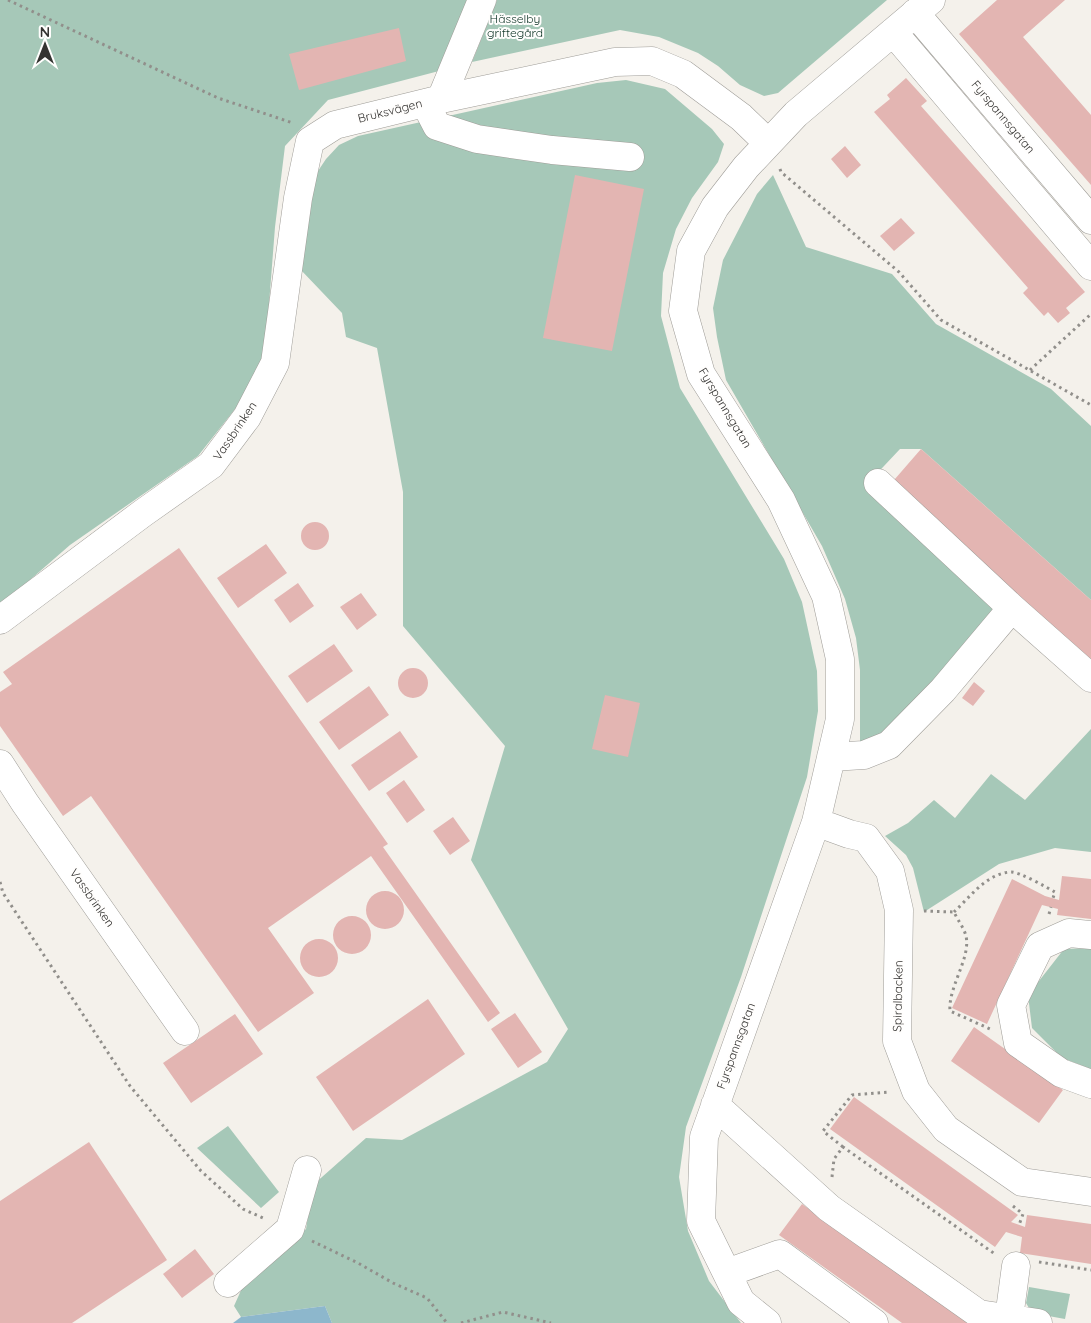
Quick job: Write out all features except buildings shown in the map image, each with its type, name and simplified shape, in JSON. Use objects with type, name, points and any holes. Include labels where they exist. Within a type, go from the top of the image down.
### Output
[{"type":"street","points":[[482,0],[433,101],[437,126],[477,139],[552,150],[630,157]]},
{"type":"street","name":"Fyrspannsgatan","points":[[767,1323],[740,1302],[701,1220],[704,1137],[816,822],[840,719],[840,659],[826,596],[781,500],[701,374],[683,311],[691,251],[715,207],[768,142],[796,114],[923,7],[1091,220]]},
{"type":"street","points":[[893,32],[1091,266]]},
{"type":"street","name":"Bruksvägen","points":[[335,125],[433,101],[615,62],[652,61],[683,74],[740,117],[768,142]]},
{"type":"street","name":"Vassbrinken","points":[[0,620],[143,513],[211,466],[248,417],[275,363],[298,198],[310,141],[335,125]]},
{"type":"street","points":[[878,483],[1012,608],[1091,678]]},
{"type":"street","points":[[831,757],[864,755],[889,746],[948,683],[1012,608]]},
{"type":"street","name":"Vassbrinken","points":[[0,764],[25,803],[185,1030]]},
{"type":"street","name":"Spiralbacken","points":[[816,822],[866,838],[890,871],[899,910],[897,1042],[916,1091],[946,1129],[1022,1182],[1091,1192]]},
{"type":"street","points":[[1091,935],[1070,933],[1040,946],[1011,1005],[1018,1043],[1061,1073],[1091,1084]]},
{"type":"street","points":[[715,1105],[829,1208],[979,1314],[1038,1323]]},
{"type":"street","points":[[228,1283],[290,1229],[307,1170]]},
{"type":"street","points":[[726,1273],[780,1254],[874,1323]]},
{"type":"street","points":[[1009,1318],[1016,1266]]},
{"type":"path","points":[[8,0],[218,98],[302,127],[335,125]]},
{"type":"path","points":[[768,142],[781,172],[899,272],[940,320],[1091,405]]},
{"type":"path","points":[[1030,370],[1091,314]]},
{"type":"path","points":[[899,910],[954,912],[989,879],[1012,872],[1039,883],[1054,892],[1053,898]]},
{"type":"path","points":[[0,882],[3,893],[130,1086],[201,1171],[243,1209],[290,1229],[393,1283],[426,1298],[447,1323]]},
{"type":"path","points":[[954,912],[966,936],[966,951],[949,1002],[950,1011],[973,1020],[1018,1043]]},
{"type":"path","points":[[865,1094],[852,1095],[823,1131],[843,1147],[1016,1266],[1034,1261],[1091,1270]]},
{"type":"path","points":[[834,1159],[843,1147]]},
{"type":"path","points":[[1019,1225],[1023,1214]]},
{"type":"path","points":[[461,1323],[503,1312],[550,1323]]},
{"type":"green space","points":[[0,0],[468,0],[439,71],[328,100],[285,146],[275,227],[265,356],[239,404],[198,456],[70,545],[0,606]]},
{"type":"green space","name":"Hässelby griftegård","points":[[497,0],[887,0],[778,93],[764,96],[740,85],[718,66],[698,53],[659,37],[620,30],[472,62]]},
{"type":"green space","points":[[626,80],[665,89],[712,129],[724,144],[718,162],[692,198],[676,229],[663,273],[661,316],[680,388],[784,559],[802,602],[817,671],[818,711],[807,777],[741,977],[686,1127],[679,1177],[688,1231],[709,1281],[741,1323],[332,1323],[325,1306],[241,1317],[234,1306],[247,1277],[306,1229],[313,1185],[366,1138],[402,1140],[547,1062],[568,1029],[471,860],[505,746],[403,626],[403,492],[377,348],[346,337],[342,313],[300,269],[312,180],[326,159],[339,145],[358,136],[597,83]]},
{"type":"green space","points":[[773,175],[806,247],[892,274],[936,324],[1051,389],[1091,426],[1091,600],[921,449],[900,449],[868,483],[998,607],[890,738],[860,742],[860,670],[856,638],[845,599],[822,546],[726,380],[717,337],[713,308],[723,260],[757,194]]},
{"type":"green space","points":[[1091,729],[1091,852],[1055,848],[999,864],[924,912],[913,868],[906,855],[885,836],[908,823],[934,800],[955,818],[991,774],[1025,800]]},
{"type":"green space","points":[[1091,948],[1091,1069],[1062,1058],[1032,1028],[1028,995],[1064,949]]},
{"type":"green space","points":[[228,1126],[279,1192],[261,1208],[197,1148]]},
{"type":"green space","points":[[1029,1287],[1070,1294],[1065,1319],[1032,1313],[1026,1303]]},
{"type":"water","points":[[325,1306],[332,1323],[233,1323],[241,1317]]}]
